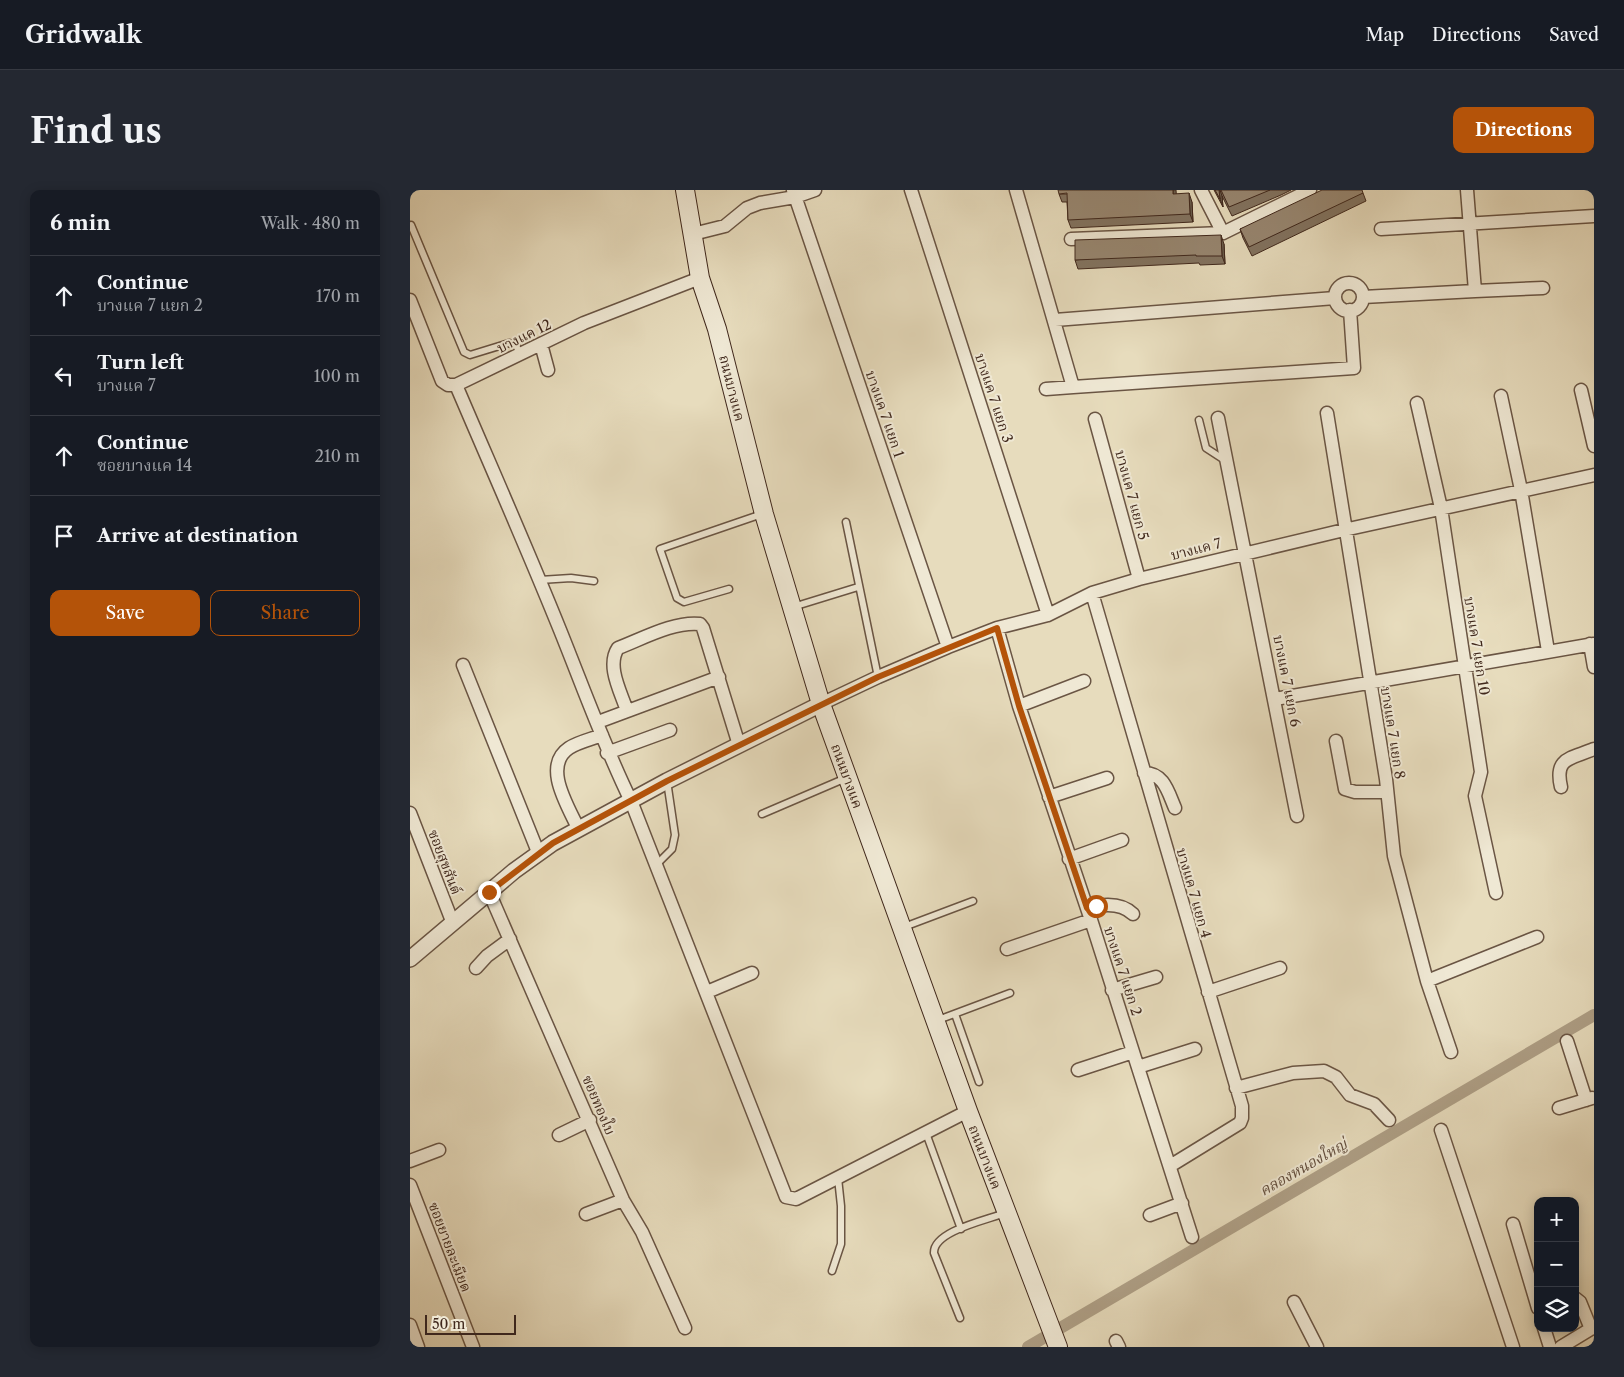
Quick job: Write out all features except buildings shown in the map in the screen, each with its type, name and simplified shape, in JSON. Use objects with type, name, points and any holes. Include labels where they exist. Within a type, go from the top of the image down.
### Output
[{"type":"main road","name":"ถนนบางแค","points":[[684,190],[700,278],[717,329],[764,514],[821,704],[968,1111],[1058,1347]]},
{"type":"street","points":[[693,234],[725,226],[747,208],[794,194],[815,190]]},
{"type":"street","name":"บางแค 7 แยก 3","points":[[912,190],[1048,615]]},
{"type":"street","points":[[1016,190],[1073,387]]},
{"type":"street","points":[[1201,190],[1223,233]]},
{"type":"street","points":[[1071,239],[1223,233],[1310,190]]},
{"type":"street","points":[[1467,190],[1475,292]]},
{"type":"street","name":"บางแค 7 แยก 1","points":[[794,194],[948,647]]},
{"type":"street","points":[[1381,229],[1594,216]]},
{"type":"street","name":"บางแค 12","points":[[456,385],[584,323],[700,278]]},
{"type":"street","points":[[1349,283],[1357,285],[1363,297],[1358,307],[1350,310],[1342,308],[1336,298],[1340,286],[1349,283]]},
{"type":"street","points":[[1363,297],[1543,288]]},
{"type":"street","points":[[1055,320],[1336,298]]},
{"type":"street","points":[[410,300],[442,381],[448,385],[456,385],[540,580],[598,722],[607,752],[631,801],[786,1198],[796,1199],[968,1111]]},
{"type":"street","points":[[1046,389],[1354,368],[1350,310]]},
{"type":"street","points":[[541,344],[548,370]]},
{"type":"street","points":[[1581,390],[1594,446]]},
{"type":"street","points":[[1501,396],[1521,490],[1548,651]]},
{"type":"street","name":"บางแค 7 แยก 10","points":[[1417,402],[1441,508],[1481,772],[1476,792],[1477,806],[1496,894]]},
{"type":"street","name":"บางแค 7 แยก 8","points":[[1327,413],[1344,530],[1371,683],[1394,856],[1428,981],[1451,1052]]},
{"type":"street","name":"บางแค 7 แยก 6","points":[[1218,418],[1276,699],[1297,816]]},
{"type":"street","name":"บางแค 7 แยก 5","points":[[1096,420],[1139,579]]},
{"type":"street","name":"บางแค 7","points":[[821,704],[948,647],[997,628],[1048,615],[1092,593],[1139,579],[1344,530],[1594,475]]},
{"type":"street","name":"บางแค 7 แยก 4","points":[[1092,593],[1242,1111],[1240,1123],[1170,1166]]},
{"type":"street","points":[[627,711],[612,665],[613,655],[618,648],[670,629],[700,624],[720,677],[739,745]]},
{"type":"street","name":"บางแค 7 แยก 2","points":[[997,628],[1019,706],[1089,914],[1192,1237]]},
{"type":"street","points":[[1276,699],[1592,644],[1594,667]]},
{"type":"street","points":[[463,665],[538,852]]},
{"type":"street","points":[[598,722],[720,677]]},
{"type":"street","points":[[1019,706],[1084,681]]},
{"type":"street","points":[[410,959],[452,921],[538,852],[578,828],[667,781],[821,704]]},
{"type":"street","points":[[607,752],[670,730]]},
{"type":"street","points":[[578,828],[560,786],[557,769],[558,758],[570,748],[602,735]]},
{"type":"street","points":[[1336,741],[1345,789],[1355,792],[1387,792]]},
{"type":"street","points":[[1562,787],[1558,773],[1560,767],[1570,758],[1594,749]]},
{"type":"street","points":[[1144,773],[1152,773],[1162,779],[1175,808]]},
{"type":"street","points":[[1049,797],[1107,778]]},
{"type":"street","name":"ซอยสุขสันต์","points":[[410,813],[452,921]]},
{"type":"street","points":[[1069,858],[1122,840]]},
{"type":"street","name":"ซอยทองใบ","points":[[489,892],[590,1120],[623,1200],[642,1232],[684,1328]]},
{"type":"street","points":[[1007,949],[1113,905],[1129,910],[1133,914]]},
{"type":"street","points":[[1428,981],[1537,937]]},
{"type":"street","points":[[476,968],[486,956],[510,939]]},
{"type":"street","points":[[1208,992],[1280,968]]},
{"type":"street","points":[[707,992],[752,973]]},
{"type":"street","points":[[1112,990],[1156,978]]},
{"type":"street","points":[[1558,1108],[1590,1099],[1567,1042]]},
{"type":"street","points":[[1138,1067],[1195,1048]]},
{"type":"street","points":[[1078,1070],[1133,1052]]},
{"type":"street","points":[[1236,1088],[1293,1073],[1324,1070],[1336,1077],[1350,1094],[1374,1104],[1389,1120]]},
{"type":"street","points":[[559,1135],[590,1120]]},
{"type":"street","points":[[1441,1130],[1513,1347]]},
{"type":"street","points":[[410,1161],[439,1150]]},
{"type":"street","name":"ซอยยายละเมียด","points":[[410,1185],[473,1347]]},
{"type":"street","points":[[586,1214],[623,1200]]},
{"type":"street","points":[[1150,1215],[1182,1203]]},
{"type":"street","points":[[1513,1224],[1534,1295]]},
{"type":"street","points":[[1561,1347],[1592,1328],[1579,1301]]},
{"type":"street","points":[[1294,1302],[1317,1347]]},
{"type":"street","points":[[410,1325],[418,1347]]},
{"type":"street","points":[[1545,1332],[1550,1347]]},
{"type":"lane","points":[[411,226],[464,352],[470,356],[509,343],[516,346],[521,354]]},
{"type":"lane","points":[[1200,420],[1206,448],[1227,461]]},
{"type":"lane","points":[[729,590],[684,602],[677,598],[660,549],[764,514]]},
{"type":"lane","points":[[846,522],[878,677]]},
{"type":"lane","points":[[540,580],[571,578],[594,581]]},
{"type":"lane","points":[[792,607],[858,587]]},
{"type":"lane","points":[[762,814],[848,777]]},
{"type":"lane","points":[[656,865],[672,849],[675,835],[667,781]]},
{"type":"lane","points":[[903,928],[973,900]]},
{"type":"lane","points":[[936,1021],[1010,993]]},
{"type":"lane","points":[[955,1014],[979,1082]]},
{"type":"lane","points":[[926,1133],[961,1229]]},
{"type":"lane","points":[[832,1271],[841,1244],[841,1206],[838,1178]]},
{"type":"lane","points":[[960,1318],[934,1253],[934,1247],[941,1237],[1006,1213]]},
{"type":"waterway","name":"คลองหนองใหญ่","points":[[1028,1347],[1594,1015]]},
{"type":"route","points":[[489,892],[538,852],[578,828],[667,781],[878,677],[997,628],[1019,706],[1087,908],[1096,906]]}]
